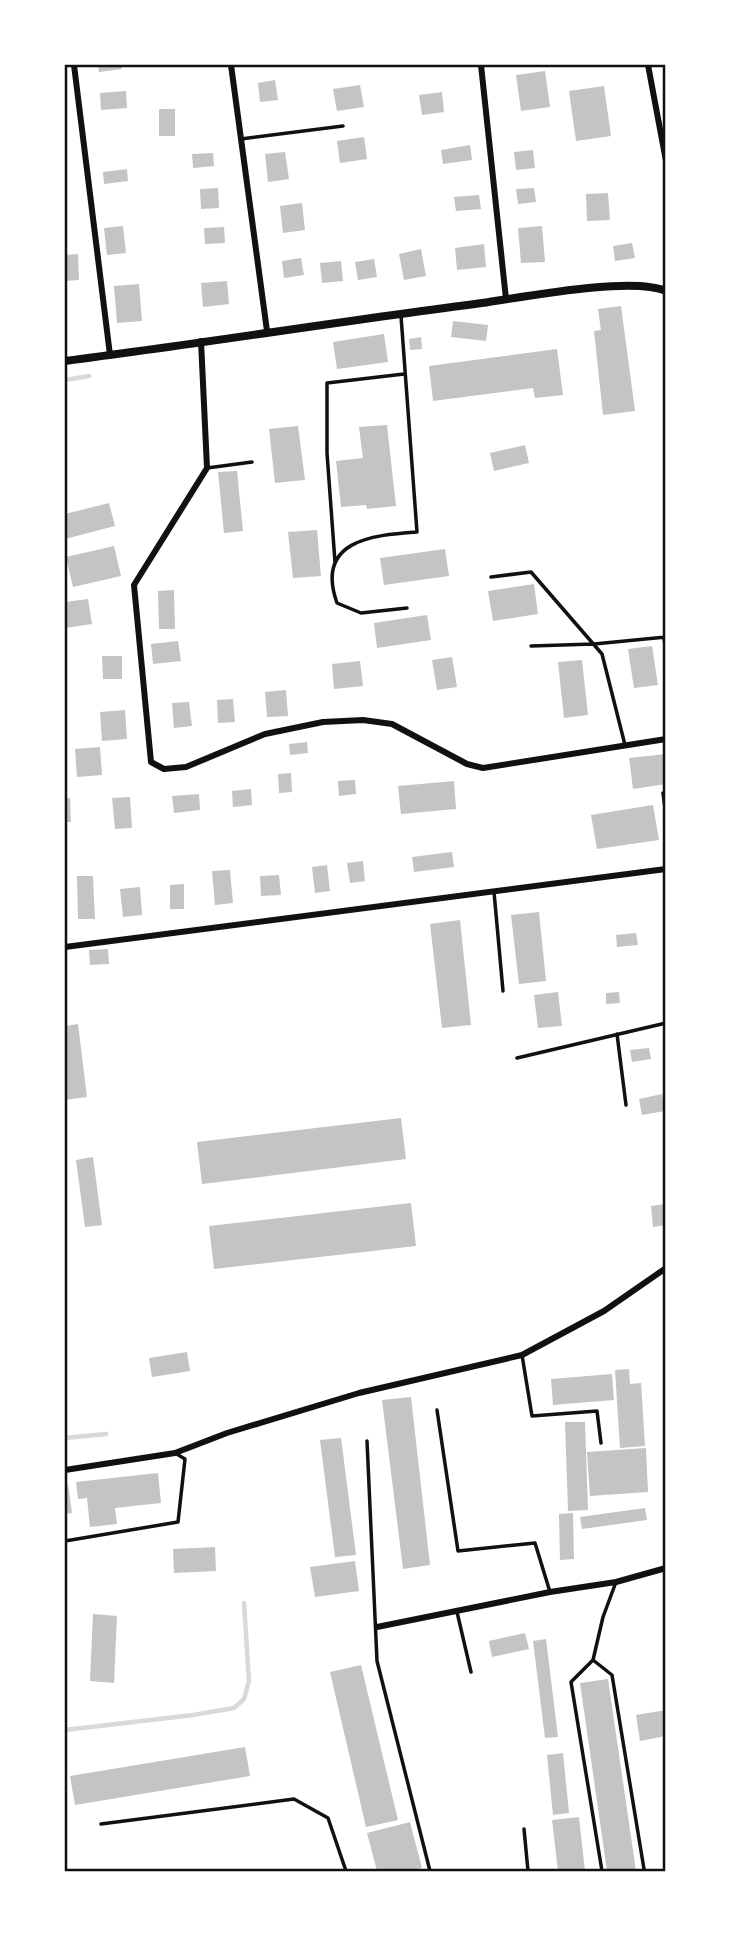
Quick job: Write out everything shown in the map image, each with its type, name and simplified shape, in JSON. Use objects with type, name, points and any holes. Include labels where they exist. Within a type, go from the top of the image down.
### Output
[{"type":"street","points":[[74,65],[110,355]]},
{"type":"street","points":[[231,65],[267,331]]},
{"type":"street","points":[[481,65],[506,299]]},
{"type":"street","points":[[648,65],[666,161]]},
{"type":"street","points":[[65,361],[506,299],[637,284],[666,291]]},
{"type":"street","points":[[201,341],[207,468],[134,585],[151,762],[163,769],[187,767],[265,734],[323,722],[363,720],[392,724],[467,764],[483,768],[666,739]]},
{"type":"street","points":[[65,947],[666,869]]},
{"type":"street","points":[[65,1470],[175,1453],[227,1433],[359,1393],[522,1354],[604,1311],[666,1268]]},
{"type":"street","points":[[377,1626],[616,1581],[666,1568]]},
{"type":"lane","points":[[241,139],[343,127]]},
{"type":"lane","points":[[335,563],[347,546],[379,535],[417,532],[401,313]]},
{"type":"lane","points":[[404,374],[327,383],[327,453],[335,563],[330,584],[337,603],[361,613],[407,608]]},
{"type":"lane","points":[[207,468],[252,462]]},
{"type":"lane","points":[[491,577],[531,572],[602,654],[625,745]]},
{"type":"lane","points":[[531,646],[665,638],[666,655]]},
{"type":"lane","points":[[663,793],[666,816]]},
{"type":"lane","points":[[494,891],[503,991]]},
{"type":"lane","points":[[517,1058],[666,1023]]},
{"type":"lane","points":[[617,1034],[626,1105]]},
{"type":"lane","points":[[522,1354],[532,1416],[597,1411],[601,1443]]},
{"type":"lane","points":[[437,1410],[458,1551],[535,1543],[550,1592]]},
{"type":"lane","points":[[367,1441],[377,1661],[430,1871]]},
{"type":"lane","points":[[65,1541],[178,1522],[185,1459],[175,1453]]},
{"type":"lane","points":[[602,1871],[571,1682],[593,1660],[603,1617],[616,1581]]},
{"type":"lane","points":[[457,1610],[471,1672]]},
{"type":"lane","points":[[593,1660],[612,1675],[643,1869]]},
{"type":"lane","points":[[101,1824],[294,1799],[328,1818],[346,1871]]},
{"type":"lane","points":[[524,1829],[528,1871]]},
{"type":"building","points":[[98,65],[121,65],[122,69],[99,72]]},
{"type":"building","points":[[545,71],[550,107],[521,111],[516,75]]},
{"type":"building","points":[[275,80],[278,100],[260,102],[258,83]]},
{"type":"building","points":[[360,85],[364,107],[337,111],[333,89]]},
{"type":"building","points":[[604,86],[611,136],[576,141],[569,91]]},
{"type":"building","points":[[126,91],[127,108],[101,110],[100,93]]},
{"type":"building","points":[[442,92],[444,112],[422,115],[419,95]]},
{"type":"building","points":[[159,109],[175,109],[175,136],[159,136]]},
{"type":"building","points":[[364,137],[367,159],[340,163],[337,141]]},
{"type":"building","points":[[470,145],[472,160],[443,164],[441,150]]},
{"type":"building","points":[[533,150],[535,168],[516,170],[514,152]]},
{"type":"building","points":[[285,152],[289,179],[268,182],[265,154]]},
{"type":"building","points":[[213,153],[214,166],[193,168],[192,154]]},
{"type":"building","points":[[127,169],[128,181],[104,184],[103,172]]},
{"type":"building","points":[[218,188],[219,208],[201,209],[200,189]]},
{"type":"building","points":[[534,188],[536,202],[518,204],[516,189]]},
{"type":"building","points":[[608,193],[610,220],[587,221],[586,194]]},
{"type":"building","points":[[479,195],[481,209],[456,211],[454,197]]},
{"type":"building","points":[[302,203],[305,230],[283,233],[280,206]]},
{"type":"building","points":[[123,226],[126,253],[107,255],[104,228]]},
{"type":"building","points":[[542,226],[545,262],[521,263],[518,228]]},
{"type":"building","points":[[224,227],[225,243],[205,244],[204,228]]},
{"type":"building","points":[[632,243],[635,258],[615,261],[613,246]]},
{"type":"building","points":[[484,244],[486,267],[457,270],[455,248]]},
{"type":"building","points":[[421,249],[426,276],[404,280],[399,254]]},
{"type":"building","points":[[78,254],[79,280],[65,281],[65,255]]},
{"type":"building","points":[[301,258],[304,275],[284,278],[282,261]]},
{"type":"building","points":[[374,259],[377,277],[358,280],[355,262]]},
{"type":"building","points":[[341,261],[343,281],[322,283],[320,263]]},
{"type":"building","points":[[227,281],[229,304],[203,307],[201,283]]},
{"type":"building","points":[[139,284],[142,321],[117,323],[114,286]]},
{"type":"building","points":[[621,306],[635,411],[603,415],[594,331],[601,330],[598,309]]},
{"type":"building","points":[[453,321],[488,325],[486,341],[451,337]]},
{"type":"building","points":[[384,334],[388,362],[337,369],[333,342]]},
{"type":"building","points":[[421,337],[422,349],[410,350],[409,339]]},
{"type":"building","points":[[557,349],[563,395],[535,398],[533,388],[433,401],[429,366]]},
{"type":"building","points":[[387,425],[396,506],[367,509],[366,505],[341,507],[336,461],[363,458],[359,427]]},
{"type":"building","points":[[298,426],[305,480],[275,483],[269,429]]},
{"type":"building","points":[[525,445],[529,463],[494,471],[490,453]]},
{"type":"building","points":[[237,471],[243,531],[224,533],[218,472]]},
{"type":"building","points":[[109,503],[115,526],[65,539],[65,514]]},
{"type":"building","points":[[317,530],[321,576],[293,578],[288,532]]},
{"type":"building","points":[[114,546],[121,576],[73,587],[66,557]]},
{"type":"building","points":[[445,549],[449,576],[384,585],[380,558]]},
{"type":"building","points":[[534,584],[538,614],[493,621],[488,591]]},
{"type":"building","points":[[174,590],[175,629],[159,629],[158,591]]},
{"type":"building","points":[[88,599],[92,624],[66,628],[65,602]]},
{"type":"building","points":[[427,615],[431,640],[377,648],[374,623]]},
{"type":"building","points":[[178,641],[181,661],[153,664],[151,644]]},
{"type":"building","points":[[652,646],[658,685],[634,688],[628,649]]},
{"type":"building","points":[[102,656],[122,656],[122,679],[103,679]]},
{"type":"building","points":[[452,657],[457,687],[437,690],[432,660]]},
{"type":"building","points":[[582,660],[588,715],[564,718],[558,662]]},
{"type":"building","points":[[360,661],[363,686],[334,689],[332,664]]},
{"type":"building","points":[[286,690],[288,716],[267,717],[265,692]]},
{"type":"building","points":[[233,699],[235,722],[218,723],[217,700]]},
{"type":"building","points":[[189,702],[192,726],[174,728],[172,703]]},
{"type":"building","points":[[125,710],[127,739],[102,741],[100,712]]},
{"type":"building","points":[[307,742],[308,753],[290,755],[289,744]]},
{"type":"building","points":[[100,747],[102,775],[77,777],[75,749]]},
{"type":"building","points":[[666,754],[666,784],[633,789],[629,758]]},
{"type":"building","points":[[291,773],[292,792],[279,793],[278,774]]},
{"type":"building","points":[[355,780],[356,794],[339,796],[338,781]]},
{"type":"building","points":[[454,781],[456,809],[401,814],[398,786]]},
{"type":"building","points":[[251,789],[252,805],[233,807],[232,791]]},
{"type":"building","points":[[199,794],[200,810],[174,813],[172,796]]},
{"type":"building","points":[[130,797],[132,828],[115,829],[112,798]]},
{"type":"building","points":[[65,798],[70,798],[71,822],[65,822]]},
{"type":"building","points":[[653,805],[659,840],[597,849],[591,815]]},
{"type":"building","points":[[452,852],[454,867],[414,872],[412,857]]},
{"type":"building","points":[[363,861],[365,881],[350,883],[347,863]]},
{"type":"building","points":[[327,865],[330,891],[315,893],[312,867]]},
{"type":"building","points":[[230,870],[233,903],[215,905],[212,871]]},
{"type":"building","points":[[279,875],[281,895],[261,896],[260,876]]},
{"type":"building","points":[[77,876],[93,876],[95,919],[78,919]]},
{"type":"building","points":[[184,884],[184,909],[170,909],[170,885]]},
{"type":"building","points":[[140,887],[142,915],[123,917],[120,889]]},
{"type":"building","points":[[539,912],[546,981],[519,984],[511,915]]},
{"type":"building","points":[[460,920],[471,1025],[442,1028],[430,924]]},
{"type":"building","points":[[636,933],[638,945],[617,947],[616,935]]},
{"type":"building","points":[[108,949],[109,964],[90,965],[89,950]]},
{"type":"building","points":[[558,992],[562,1026],[538,1028],[534,995]]},
{"type":"building","points":[[619,992],[620,1003],[606,1004],[606,993]]},
{"type":"building","points":[[78,1024],[87,1097],[65,1100],[65,1026]]},
{"type":"building","points":[[649,1048],[651,1059],[632,1062],[630,1050]]},
{"type":"building","points":[[662,1094],[665,1111],[642,1115],[639,1099]]},
{"type":"building","points":[[401,1118],[406,1159],[202,1184],[197,1142]]},
{"type":"building","points":[[93,1157],[102,1225],[85,1227],[76,1160]]},
{"type":"building","points":[[411,1203],[416,1246],[214,1269],[209,1226]]},
{"type":"building","points":[[666,1204],[666,1225],[653,1227],[651,1206]]},
{"type":"building","points":[[187,1352],[190,1371],[152,1377],[149,1358]]},
{"type":"building","points":[[629,1369],[630,1384],[641,1383],[645,1446],[620,1448],[615,1370]]},
{"type":"building","points":[[612,1374],[614,1400],[553,1405],[551,1379]]},
{"type":"building","points":[[411,1397],[430,1565],[403,1569],[382,1400]]},
{"type":"building","points":[[565,1422],[585,1422],[588,1510],[568,1511]]},
{"type":"building","points":[[341,1438],[356,1555],[335,1557],[320,1440]]},
{"type":"building","points":[[646,1448],[648,1492],[590,1496],[587,1452]]},
{"type":"building","points":[[158,1473],[161,1503],[115,1508],[117,1524],[90,1527],[87,1498],[78,1499],[76,1482]]},
{"type":"building","points":[[65,1484],[68,1484],[72,1513],[65,1514]]},
{"type":"building","points":[[645,1508],[647,1520],[582,1529],[580,1517]]},
{"type":"building","points":[[573,1513],[574,1559],[560,1560],[559,1514]]},
{"type":"building","points":[[215,1547],[216,1571],[174,1573],[173,1549]]},
{"type":"building","points":[[355,1561],[359,1591],[315,1597],[310,1567]]},
{"type":"building","points":[[93,1614],[117,1616],[114,1683],[90,1681]]},
{"type":"building","points":[[525,1633],[529,1649],[492,1657],[489,1641]]},
{"type":"building","points":[[546,1639],[558,1737],[545,1738],[533,1641]]},
{"type":"building","points":[[361,1665],[398,1820],[366,1827],[330,1672]]},
{"type":"building","points":[[608,1679],[636,1871],[607,1871],[580,1683]]},
{"type":"building","points":[[666,1710],[666,1736],[640,1741],[636,1715]]},
{"type":"building","points":[[245,1747],[250,1776],[75,1805],[70,1776]]},
{"type":"building","points":[[563,1753],[569,1813],[553,1815],[547,1755]]},
{"type":"building","points":[[579,1817],[585,1871],[558,1871],[552,1820]]},
{"type":"building","points":[[410,1822],[422,1868],[409,1871],[377,1871],[367,1833]]},
{"type":"waterway","points":[[65,380],[89,376]]},
{"type":"waterway","points":[[65,1438],[106,1434]]},
{"type":"waterway","points":[[65,1730],[234,1708],[244,1699],[249,1681],[244,1603]]}]
